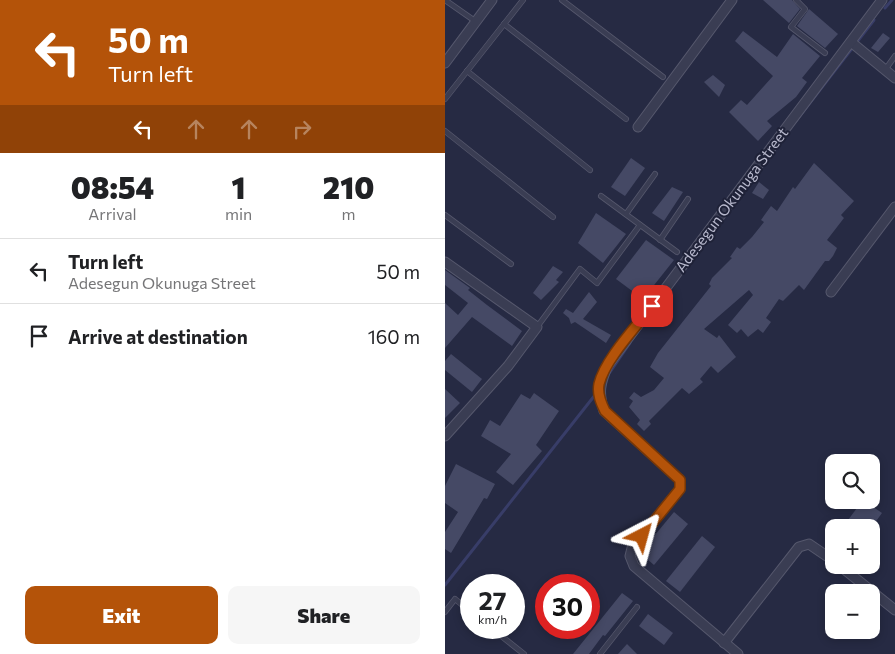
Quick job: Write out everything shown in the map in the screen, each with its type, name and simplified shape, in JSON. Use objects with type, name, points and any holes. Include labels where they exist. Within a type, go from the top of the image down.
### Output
[{"type":"street","points":[[445,63],[492,0]]},
{"type":"street","points":[[638,127],[732,0]]},
{"type":"street","name":"Adesegun Okunuga Street","points":[[738,654],[634,566],[630,556],[632,548],[680,489],[680,480],[605,411],[599,397],[599,384],[608,365],[882,0]]},
{"type":"street","points":[[851,42],[895,78]]},
{"type":"street","points":[[831,292],[895,208]]},
{"type":"street","points":[[445,262],[537,327],[484,394],[445,436]]},
{"type":"street","points":[[725,643],[799,547],[809,544],[825,555]]},
{"type":"street","points":[[850,574],[895,610]]},
{"type":"lane","points":[[445,0],[477,22]]},
{"type":"lane","points":[[445,99],[523,0]]},
{"type":"lane","points":[[562,0],[663,77]]},
{"type":"lane","points":[[796,0],[805,9],[791,27],[825,53]]},
{"type":"lane","points":[[505,24],[626,119]]},
{"type":"lane","points":[[885,70],[895,56]]},
{"type":"lane","points":[[467,71],[590,170]]},
{"type":"lane","points":[[445,131],[553,216]]},
{"type":"lane","points":[[626,214],[655,174]]},
{"type":"lane","points":[[601,196],[677,252]]},
{"type":"lane","points":[[660,240],[688,199]]},
{"type":"lane","points":[[445,214],[511,264]]},
{"type":"lane","points":[[537,327],[580,269],[597,283],[640,225]]},
{"type":"lane","points":[[445,612],[455,599],[460,603]]},
{"type":"lane","points":[[600,654],[637,607]]},
{"type":"lane","points":[[505,639],[524,654]]},
{"type":"building","points":[[763,0],[792,0],[800,9],[789,23]]},
{"type":"building","points":[[809,9],[838,34],[825,48],[797,26]]},
{"type":"building","points":[[743,31],[777,57],[793,34],[820,56],[802,78],[807,82],[796,97],[767,121],[772,126],[758,141],[729,112],[741,100],[747,105],[773,76],[735,41]]},
{"type":"building","points":[[883,33],[890,38],[878,52],[871,48]]},
{"type":"building","points":[[713,75],[725,85],[719,97],[704,82]]},
{"type":"building","points":[[631,158],[645,168],[625,196],[611,187]]},
{"type":"building","points":[[814,163],[854,201],[841,215],[844,218],[827,240],[837,248],[833,256],[829,261],[825,261],[804,290],[799,285],[783,301],[779,299],[766,318],[771,322],[763,333],[758,329],[748,337],[741,329],[737,333],[728,325],[753,295],[749,290],[704,329],[717,338],[719,335],[736,357],[718,373],[711,366],[700,379],[703,382],[689,394],[682,388],[649,421],[651,424],[644,431],[637,424],[640,420],[629,407],[633,401],[629,398],[634,392],[641,397],[654,390],[664,378],[650,367],[658,353],[711,286],[709,284],[712,278],[732,258],[730,257],[737,247],[740,249],[752,237],[764,222],[761,220],[771,206],[777,211],[793,187],[795,189]]},
{"type":"building","points":[[759,182],[769,190],[763,199],[752,193]]},
{"type":"building","points":[[672,187],[683,192],[664,221],[652,213]]},
{"type":"building","points":[[596,213],[626,234],[603,263],[578,243]]},
{"type":"building","points":[[646,240],[674,260],[643,299],[616,279]]},
{"type":"building","points":[[553,266],[563,272],[556,280],[559,282],[541,300],[533,293]]},
{"type":"building","points":[[445,270],[522,331],[512,346],[472,317],[445,348],[445,303],[458,315],[468,303],[445,285]]},
{"type":"building","points":[[589,292],[597,302],[583,319],[611,335],[606,343],[575,322],[571,324],[569,318],[563,313],[566,309],[573,313]]},
{"type":"building","points":[[451,354],[482,379],[472,392],[445,370],[445,361]]},
{"type":"building","points":[[445,389],[460,403],[445,418]]},
{"type":"building","points":[[534,393],[559,411],[536,445],[542,451],[513,485],[496,472],[511,454],[481,436],[490,420],[500,426],[521,394],[530,399]]},
{"type":"building","points":[[456,464],[495,484],[487,499],[484,498],[451,553],[445,549],[445,532],[458,512],[445,503],[445,486]]},
{"type":"building","points":[[856,509],[876,509],[882,513],[878,519],[849,519]]},
{"type":"building","points":[[674,512],[688,524],[654,565],[640,553]]},
{"type":"building","points":[[702,536],[715,547],[680,592],[666,581]]},
{"type":"building","points":[[622,593],[633,601],[589,654],[573,654],[585,639],[600,639],[600,620]]},
{"type":"building","points":[[648,614],[673,633],[664,645],[639,626]]},
{"type":"building","points":[[627,644],[637,654],[618,654]]},
{"type":"waterway","points":[[885,8],[892,0]]},
{"type":"waterway","points":[[795,122],[874,20]]},
{"type":"waterway","points":[[608,375],[630,343]]},
{"type":"waterway","points":[[445,585],[595,395]]},
{"type":"route","points":[[642,536],[680,489],[680,480],[645,450],[605,411],[599,397],[599,384],[608,365],[652,306]]}]
